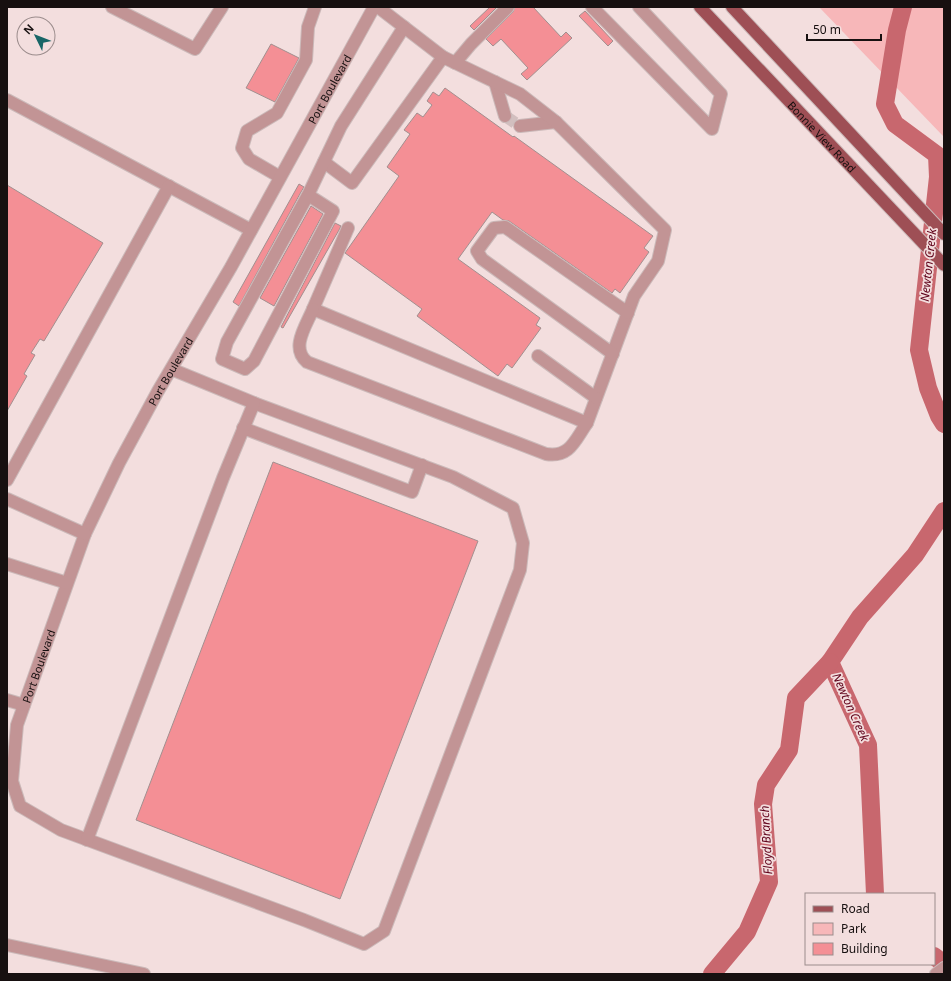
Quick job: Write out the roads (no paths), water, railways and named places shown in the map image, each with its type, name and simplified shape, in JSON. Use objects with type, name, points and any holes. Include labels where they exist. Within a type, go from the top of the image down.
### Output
[{"type":"main road","name":"Bonnie View Road","points":[[700,7],[944,266]]},
{"type":"main road","name":"Bonnie View Road","points":[[732,7],[944,234]]},
{"type":"street","points":[[113,7],[195,49],[222,7]]},
{"type":"street","points":[[280,178],[249,159],[242,148],[247,131],[277,113],[306,60],[308,27],[315,7]]},
{"type":"street","name":"Port Boulevard","points":[[374,7],[251,230],[119,463],[85,534],[17,725],[12,781],[20,806],[61,830],[304,920],[364,944],[384,931],[520,570],[523,543],[513,508],[453,477],[422,465]]},
{"type":"street","points":[[348,228],[299,344],[298,350],[302,357],[307,362],[546,454],[558,456],[568,450],[587,423],[634,296],[658,261],[665,230],[556,122],[520,94],[443,57],[378,7]]},
{"type":"street","points":[[455,63],[471,44],[508,7]]},
{"type":"street","points":[[592,7],[712,129],[721,94],[639,7]]},
{"type":"street","points":[[308,196],[333,211],[254,361],[245,369],[222,359],[227,342],[308,196],[342,126],[404,28]]},
{"type":"street","points":[[324,162],[352,183],[443,57]]},
{"type":"street","points":[[495,82],[505,116]]},
{"type":"street","points":[[7,100],[251,230]]},
{"type":"street","points":[[520,126],[556,122]]},
{"type":"street","points":[[7,480],[169,186]]},
{"type":"street","points":[[613,354],[482,259],[477,251],[494,228],[504,227],[628,313]]},
{"type":"street","points":[[313,309],[587,423]]},
{"type":"street","points":[[538,356],[596,398]]},
{"type":"street","points":[[171,369],[254,403],[422,465],[412,492],[243,428]]},
{"type":"street","points":[[87,840],[243,428],[254,403]]},
{"type":"street","points":[[7,499],[85,534]]},
{"type":"street","points":[[7,564],[67,583]]},
{"type":"street","points":[[7,700],[24,705]]},
{"type":"street","points":[[7,945],[144,974]]},
{"type":"street","points":[[936,974],[944,968]]},
{"type":"waterway","name":"Newton Creek","points":[[903,7],[897,30],[885,104],[895,124],[937,155],[938,177],[919,350],[928,388],[939,416],[944,424]]},
{"type":"waterway","name":"Newton Creek","points":[[875,893],[868,745],[830,662],[860,617],[915,555],[944,511]]},
{"type":"waterway","name":"Floyd Branch","points":[[712,974],[747,932],[769,882],[763,804],[766,785],[789,750],[796,698],[830,662]]},
{"type":"waterway","name":"Newton Creek","points":[[935,957],[944,964]]},
{"type":"tunnel","points":[[505,116],[520,126]]}]
